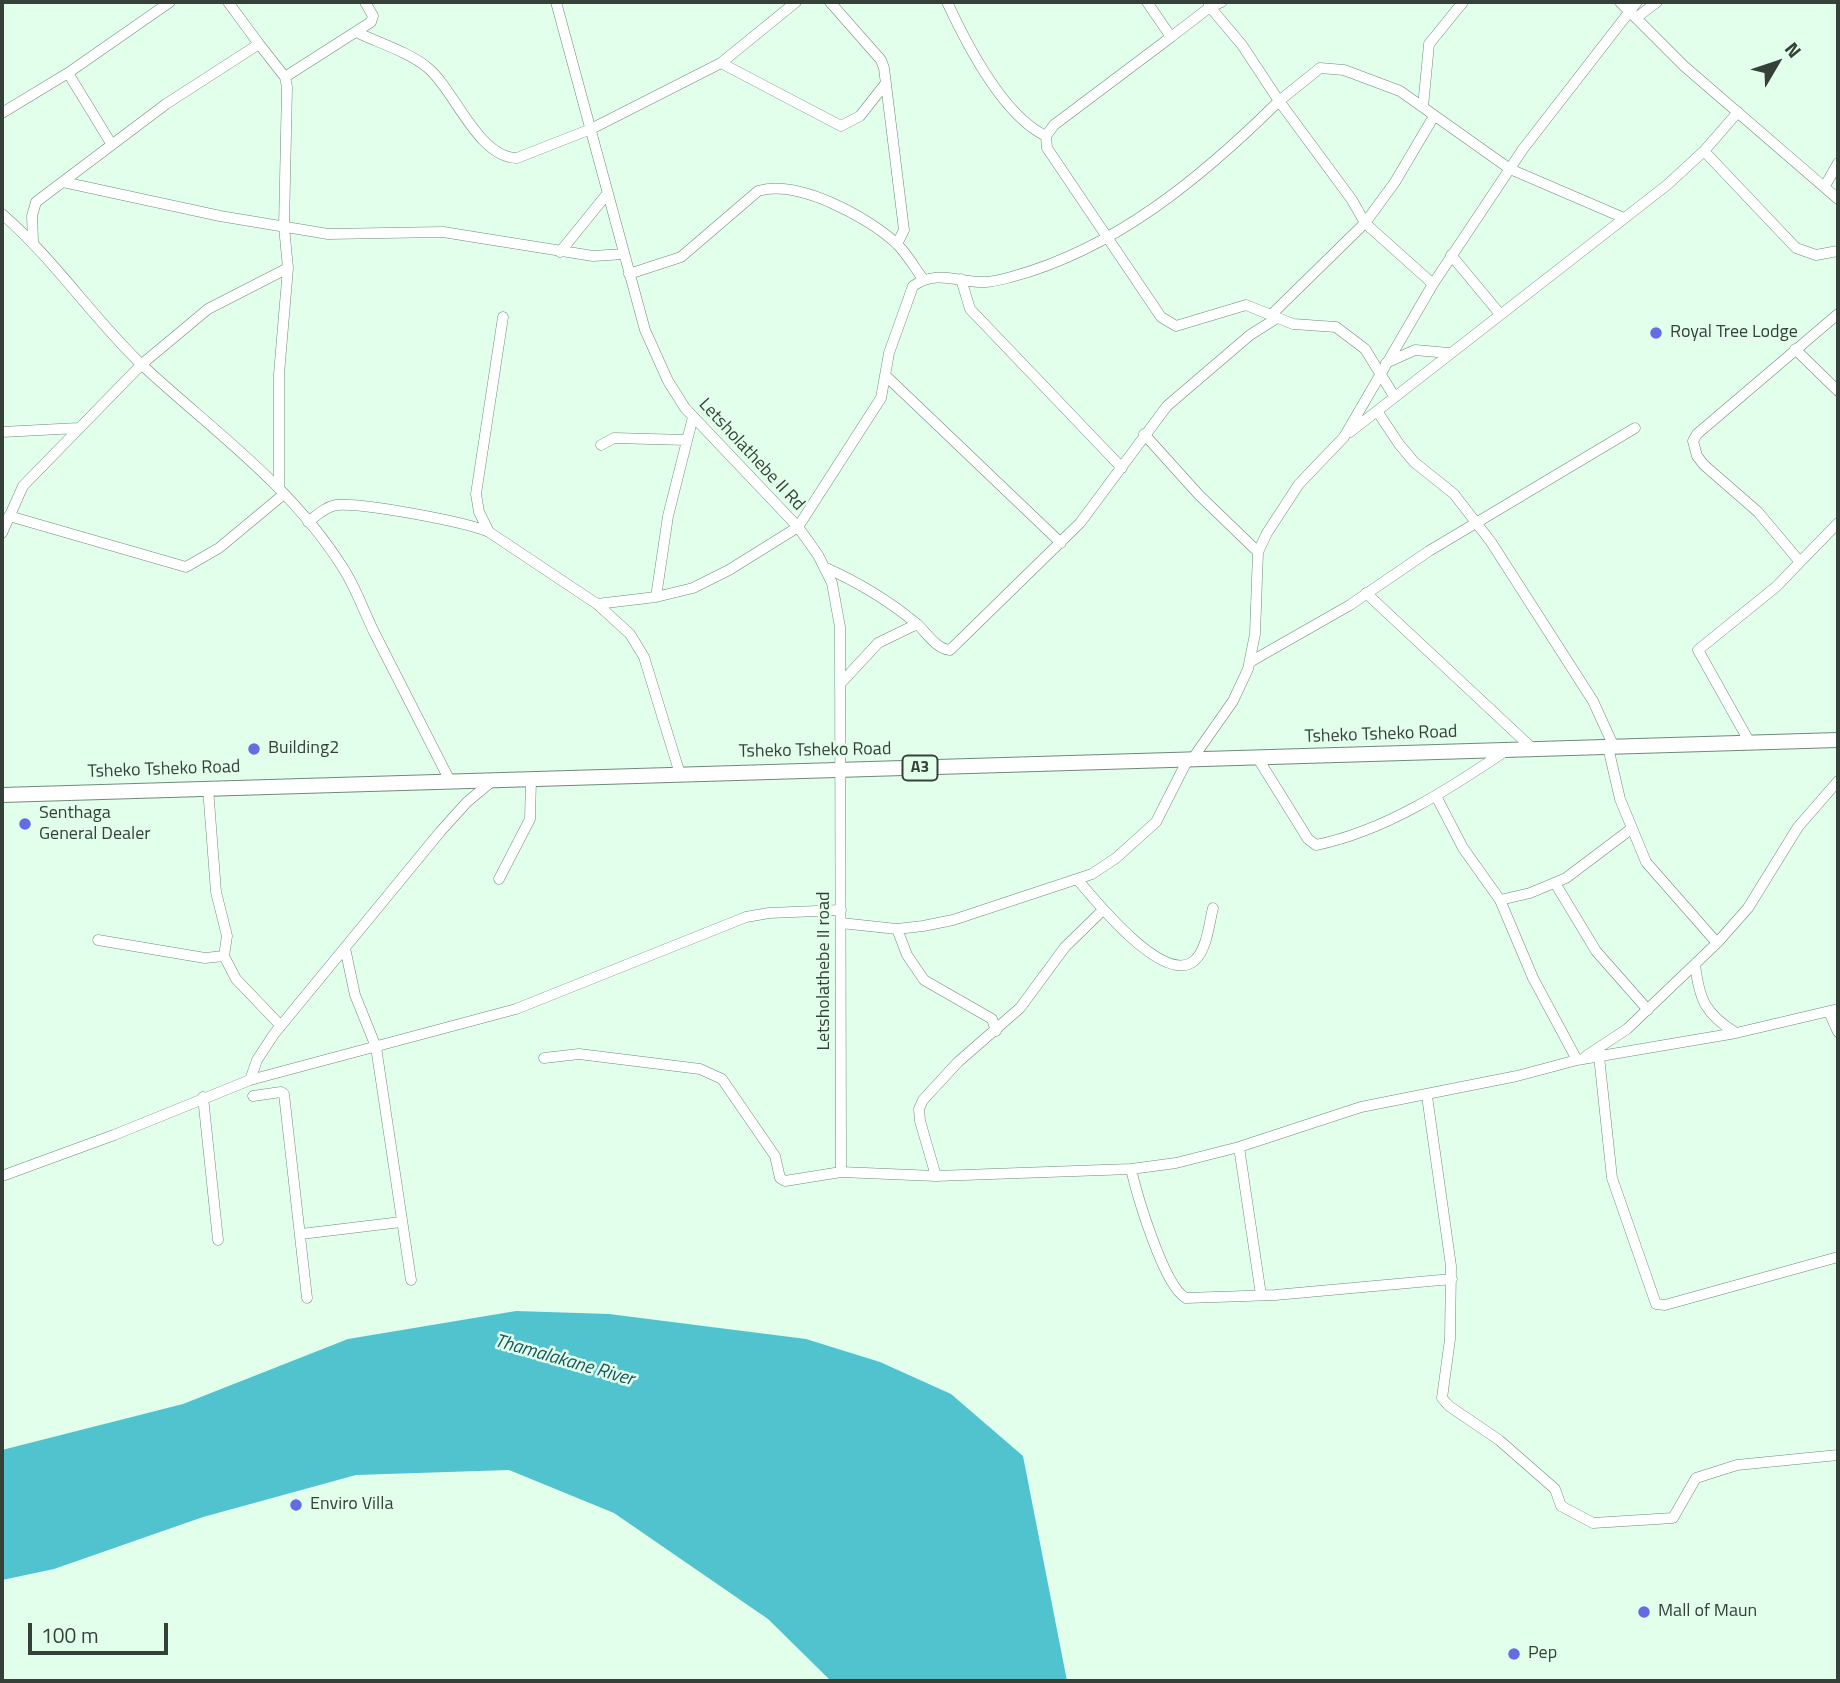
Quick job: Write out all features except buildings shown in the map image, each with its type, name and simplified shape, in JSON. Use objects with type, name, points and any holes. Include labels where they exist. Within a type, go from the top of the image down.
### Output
[{"type":"highway","name":"Tsheko Tsheko Road","points":[[2,795],[1838,740]]},
{"type":"street","points":[[2,113],[68,73],[170,2]]},
{"type":"street","points":[[9,516],[186,567],[219,548],[282,491],[279,374],[288,268],[284,227],[285,77],[228,2]]},
{"type":"street","points":[[285,77],[356,32],[373,18],[365,2]]},
{"type":"street","name":"Letsholathebe II Rd","points":[[556,2],[629,274],[657,358],[668,381],[692,417],[798,527],[832,583],[840,627],[842,771]]},
{"type":"street","points":[[356,32],[431,70],[462,115],[509,158],[540,150],[591,128],[721,63],[796,2]]},
{"type":"street","points":[[830,2],[880,60],[886,83],[904,230],[897,244]]},
{"type":"street","points":[[947,2],[966,42],[991,81],[1027,124],[1046,136]]},
{"type":"street","points":[[1147,2],[1171,37]]},
{"type":"street","points":[[1222,2],[1208,5],[1171,37],[1054,125],[1046,136],[1047,148],[1104,237],[1161,317],[1169,324],[1184,325],[1246,306],[1293,324],[1343,330],[1383,367],[1394,396]]},
{"type":"street","points":[[1423,107],[1429,44],[1463,2]]},
{"type":"street","points":[[1620,2],[1684,66],[1838,199]]},
{"type":"street","points":[[1344,437],[1451,255],[1510,169],[1633,15],[1637,2]]},
{"type":"street","points":[[1633,15],[1657,2]]},
{"type":"street","points":[[1208,5],[1242,45],[1279,101],[1352,200],[1365,223],[1433,284]]},
{"type":"street","points":[[33,241],[32,216],[36,202],[166,104],[259,44]]},
{"type":"street","points":[[721,63],[841,126],[860,116],[886,83]]},
{"type":"street","points":[[597,604],[656,597],[715,578],[798,527],[877,407],[909,295],[923,279],[985,282],[1010,277],[1042,267],[1104,237],[1161,203],[1236,142],[1314,71],[1328,67],[1400,91],[1510,169],[1624,218]]},
{"type":"street","points":[[68,73],[112,145]]},
{"type":"street","points":[[841,923],[897,929],[953,920],[1077,879],[1104,867],[1143,836],[1164,810],[1190,759],[1233,701],[1250,662],[1255,634],[1258,552],[1299,484],[1344,437],[1624,218],[1704,151],[1738,111]]},
{"type":"street","points":[[824,567],[875,593],[917,624],[938,646],[950,650],[1080,523],[1144,434],[1167,407],[1207,370],[1274,316],[1365,223],[1395,182],[1434,116]]},
{"type":"street","points":[[1704,151],[1796,248],[1816,255],[1838,251]]},
{"type":"street","points":[[1825,186],[1838,163]]},
{"type":"street","points":[[63,182],[220,216],[338,235],[443,232],[601,257],[624,254]]},
{"type":"street","points":[[629,274],[681,257],[758,191],[770,187],[826,200],[866,221],[897,244],[923,279]]},
{"type":"street","points":[[561,252],[607,194]]},
{"type":"street","points":[[2,214],[33,241],[85,304],[142,364],[282,491],[308,522],[343,568],[450,781]]},
{"type":"street","points":[[1451,255],[1500,314]]},
{"type":"street","points":[[2,533],[21,488],[142,364],[208,309],[288,268]]},
{"type":"street","points":[[961,279],[970,309],[1122,468]]},
{"type":"street","points":[[1800,562],[1758,512],[1704,464],[1697,456],[1693,441],[1838,314]]},
{"type":"street","points":[[489,532],[479,512],[476,494],[503,317]]},
{"type":"street","points":[[1795,349],[1838,391]]},
{"type":"street","points":[[1383,367],[1415,350],[1449,353]]},
{"type":"street","points":[[885,375],[1060,542]]},
{"type":"street","points":[[1377,411],[1414,462],[1454,494],[1478,524],[1592,701],[1611,747],[1631,829],[1655,875],[1717,943]]},
{"type":"street","points":[[656,597],[668,516],[692,417]]},
{"type":"street","points":[[2,432],[78,428]]},
{"type":"street","points":[[1250,662],[1635,428]]},
{"type":"street","points":[[1144,434],[1199,495],[1258,552]]},
{"type":"street","points":[[601,445],[614,438],[687,440]]},
{"type":"street","points":[[308,522],[330,507],[351,505],[470,525],[489,532],[597,604],[630,634],[645,657],[680,774]]},
{"type":"street","points":[[1749,743],[1698,650],[1777,586],[1838,523]]},
{"type":"street","points":[[1366,593],[1533,749]]},
{"type":"street","points":[[841,683],[878,643],[917,624]]},
{"type":"street","points":[[1257,757],[1313,845],[1379,822],[1436,796],[1507,750]]},
{"type":"street","name":"Letsholathebe II road","points":[[841,1172],[842,771]]},
{"type":"street","points":[[499,879],[530,819],[531,779]]},
{"type":"street","points":[[250,1080],[257,1060],[281,1026],[467,802],[481,787],[495,780]]},
{"type":"street","points":[[1578,1060],[1612,1041],[1717,943],[1748,908],[1798,827],[1838,781]]},
{"type":"street","points":[[208,788],[215,881],[227,936],[224,956],[236,979],[281,1026]]},
{"type":"street","points":[[1436,796],[1463,848],[1500,900],[1533,978],[1578,1060]]},
{"type":"street","points":[[1500,900],[1555,883],[1631,829]]},
{"type":"street","points":[[1077,879],[1122,933],[1162,959],[1185,965],[1199,955],[1213,908]]},
{"type":"street","points":[[1555,883],[1596,951],[1648,1010]]},
{"type":"street","points":[[2,1176],[114,1135],[250,1080],[516,1009],[746,917],[769,913],[841,910]]},
{"type":"street","points":[[936,1176],[919,1109],[958,1062],[1020,1008],[1065,947],[1103,910]]},
{"type":"street","points":[[897,929],[907,954],[924,980],[987,1015],[992,1019],[996,1031]]},
{"type":"street","points":[[98,940],[205,958],[224,956]]},
{"type":"street","points":[[345,948],[355,995],[376,1047],[411,1280]]},
{"type":"street","points":[[1695,964],[1699,993],[1706,1006],[1736,1033]]},
{"type":"street","points":[[544,1058],[579,1054],[707,1070],[722,1079],[775,1156],[782,1181],[841,1172],[875,1176],[936,1176],[1131,1169],[1176,1163],[1239,1147],[1361,1108],[1427,1096],[1578,1060],[1736,1033],[1834,1011],[1838,1032]]},
{"type":"street","points":[[1599,1056],[1612,1178],[1656,1304],[1665,1305],[1838,1257]]},
{"type":"street","points":[[253,1096],[281,1092],[284,1094],[307,1298]]},
{"type":"street","points":[[1427,1096],[1452,1279],[1444,1401],[1499,1440],[1549,1485],[1561,1506],[1593,1523],[1673,1518],[1680,1511],[1691,1482],[1737,1465],[1838,1455]]},
{"type":"street","points":[[203,1097],[218,1240]]},
{"type":"street","points":[[1239,1147],[1261,1296]]},
{"type":"street","points":[[1131,1169],[1150,1235],[1181,1296],[1191,1299],[1261,1296],[1452,1279]]},
{"type":"street","points":[[301,1234],[401,1222]]},
{"type":"water","name":"Thamalakane River","points":[[516,1311],[609,1314],[806,1339],[880,1362],[951,1394],[1023,1456],[1067,1681],[831,1681],[768,1619],[614,1513],[509,1470],[356,1475],[203,1517],[54,1569],[2,1580],[2,1450],[183,1404],[348,1339]]},
{"type":"place","name":"Royal Tree Lodge","points":[[1656,333]]},
{"type":"place","name":"Building2","points":[[254,749]]},
{"type":"place","name":"Senthaga General Dealer","points":[[25,824]]},
{"type":"place","name":"Enviro Villa","points":[[296,1505]]},
{"type":"place","name":"Mall of Maun","points":[[1644,1612]]},
{"type":"place","name":"Pep","points":[[1514,1654]]}]
